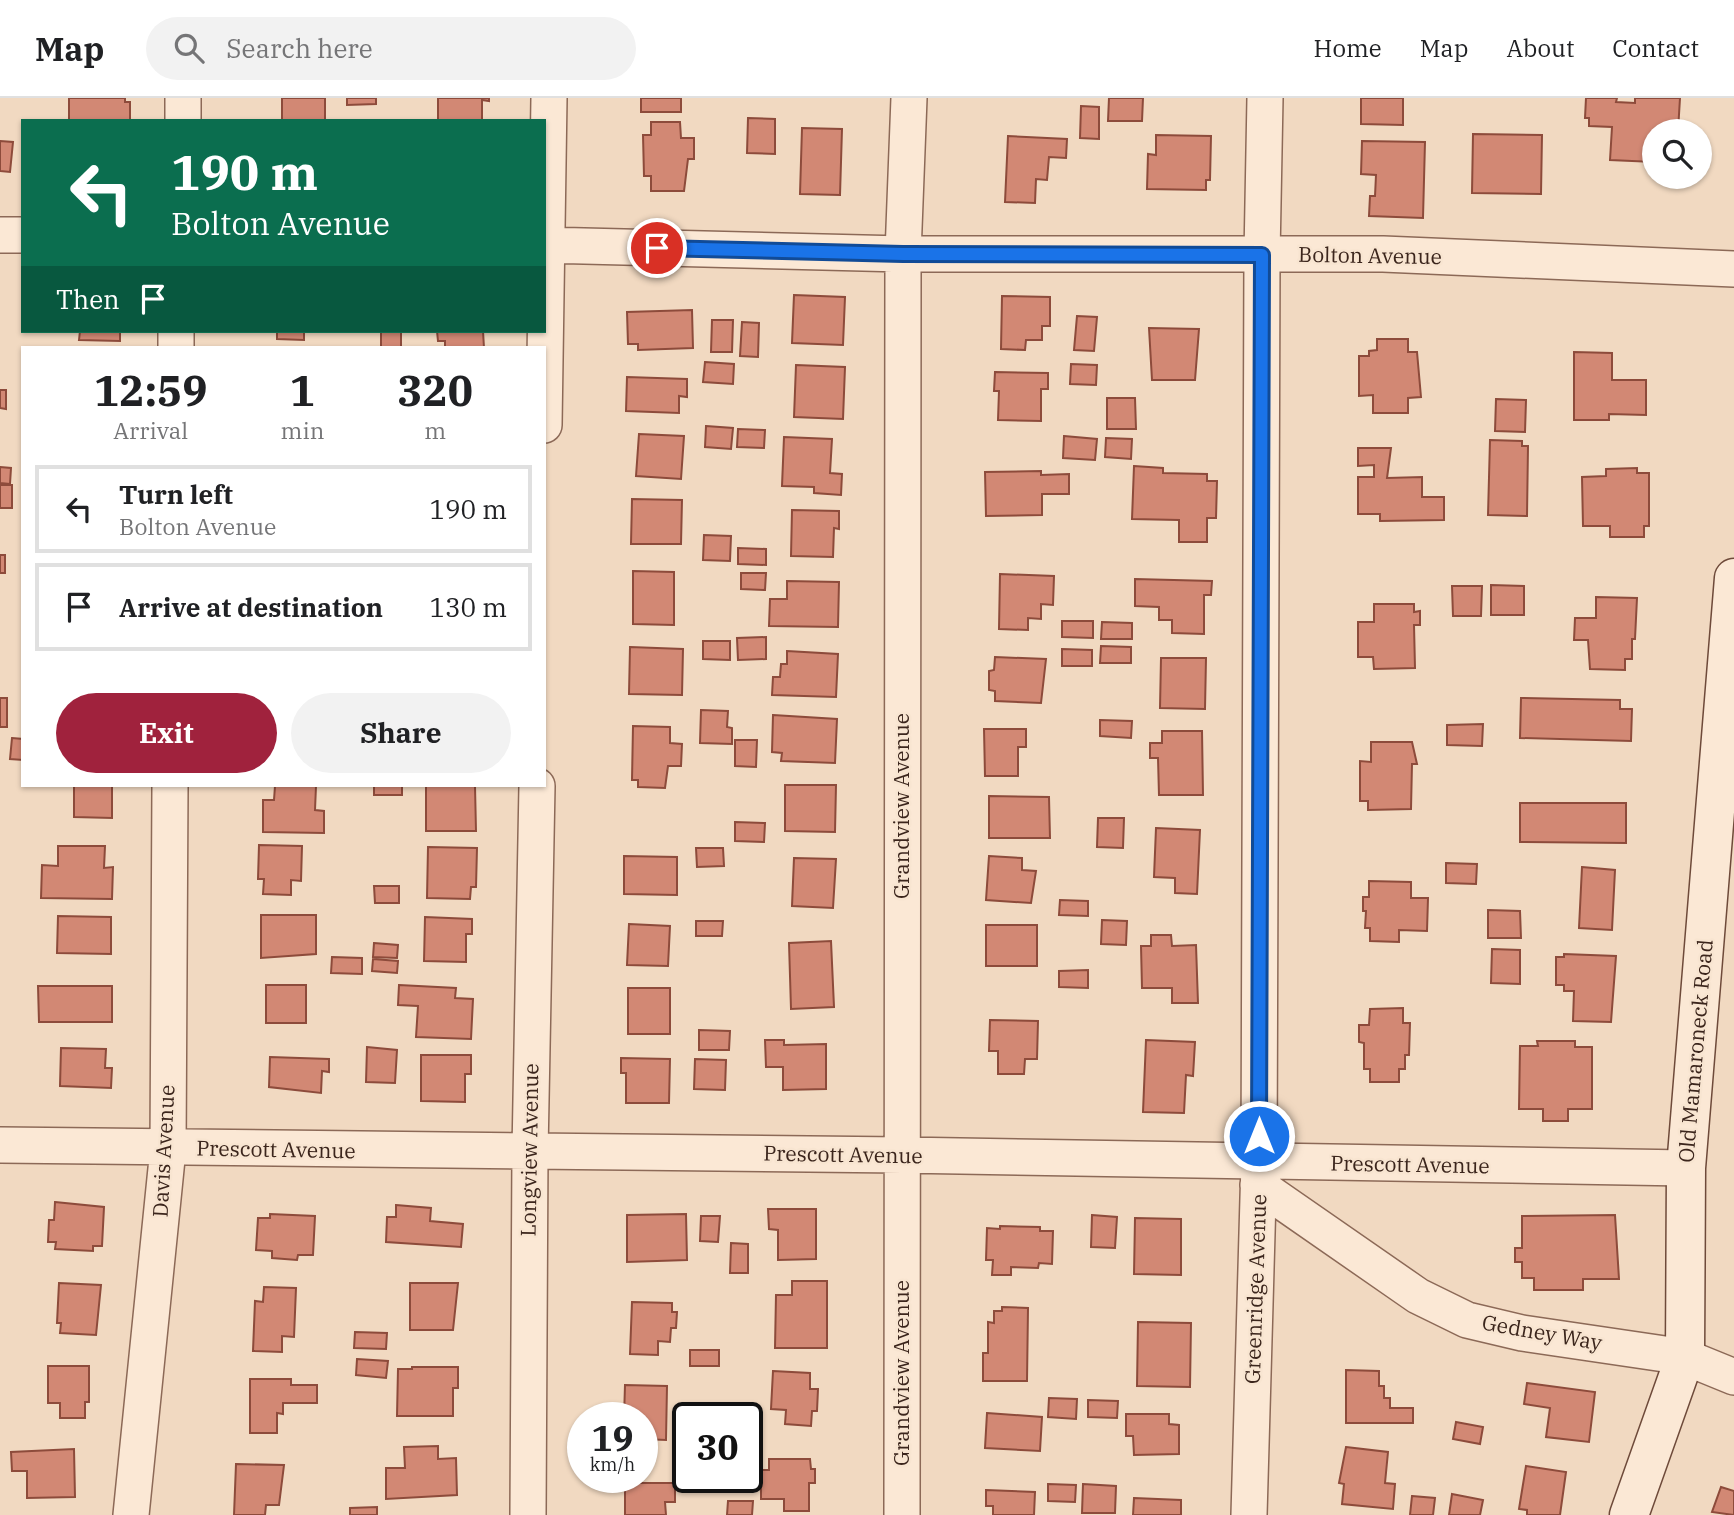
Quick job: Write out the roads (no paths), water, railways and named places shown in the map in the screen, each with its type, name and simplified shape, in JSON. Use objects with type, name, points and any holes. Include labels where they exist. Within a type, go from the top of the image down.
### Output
[{"type":"main road","name":"Old Mamaroneck Road","points":[[1629,1515],[1685,1357],[1686,1168],[1734,578]]},
{"type":"street","points":[[183,98],[183,119]]},
{"type":"street","points":[[546,245],[549,98]]},
{"type":"street","name":"Grandview Avenue","points":[[902,1515],[903,254],[909,98]]},
{"type":"street","name":"Greenridge Avenue","points":[[1249,1515],[1259,1174],[1262,255],[1265,98]]},
{"type":"street","points":[[0,235],[21,235]]},
{"type":"street","name":"Bolton Avenue","points":[[546,245],[903,254],[1383,254],[1734,269]]},
{"type":"street","name":"Davis Avenue","points":[[131,1515],[168,1149],[170,787]]},
{"type":"street","name":"Longview Avenue","points":[[528,1515],[530,1152],[537,787]]},
{"type":"street","name":"Prescott Avenue","points":[[0,1145],[168,1149],[902,1155],[1259,1174],[1686,1168]]},
{"type":"street","name":"Gedney Way","points":[[1259,1174],[1419,1296],[1466,1320],[1522,1333],[1685,1357],[1734,1377]]}]
